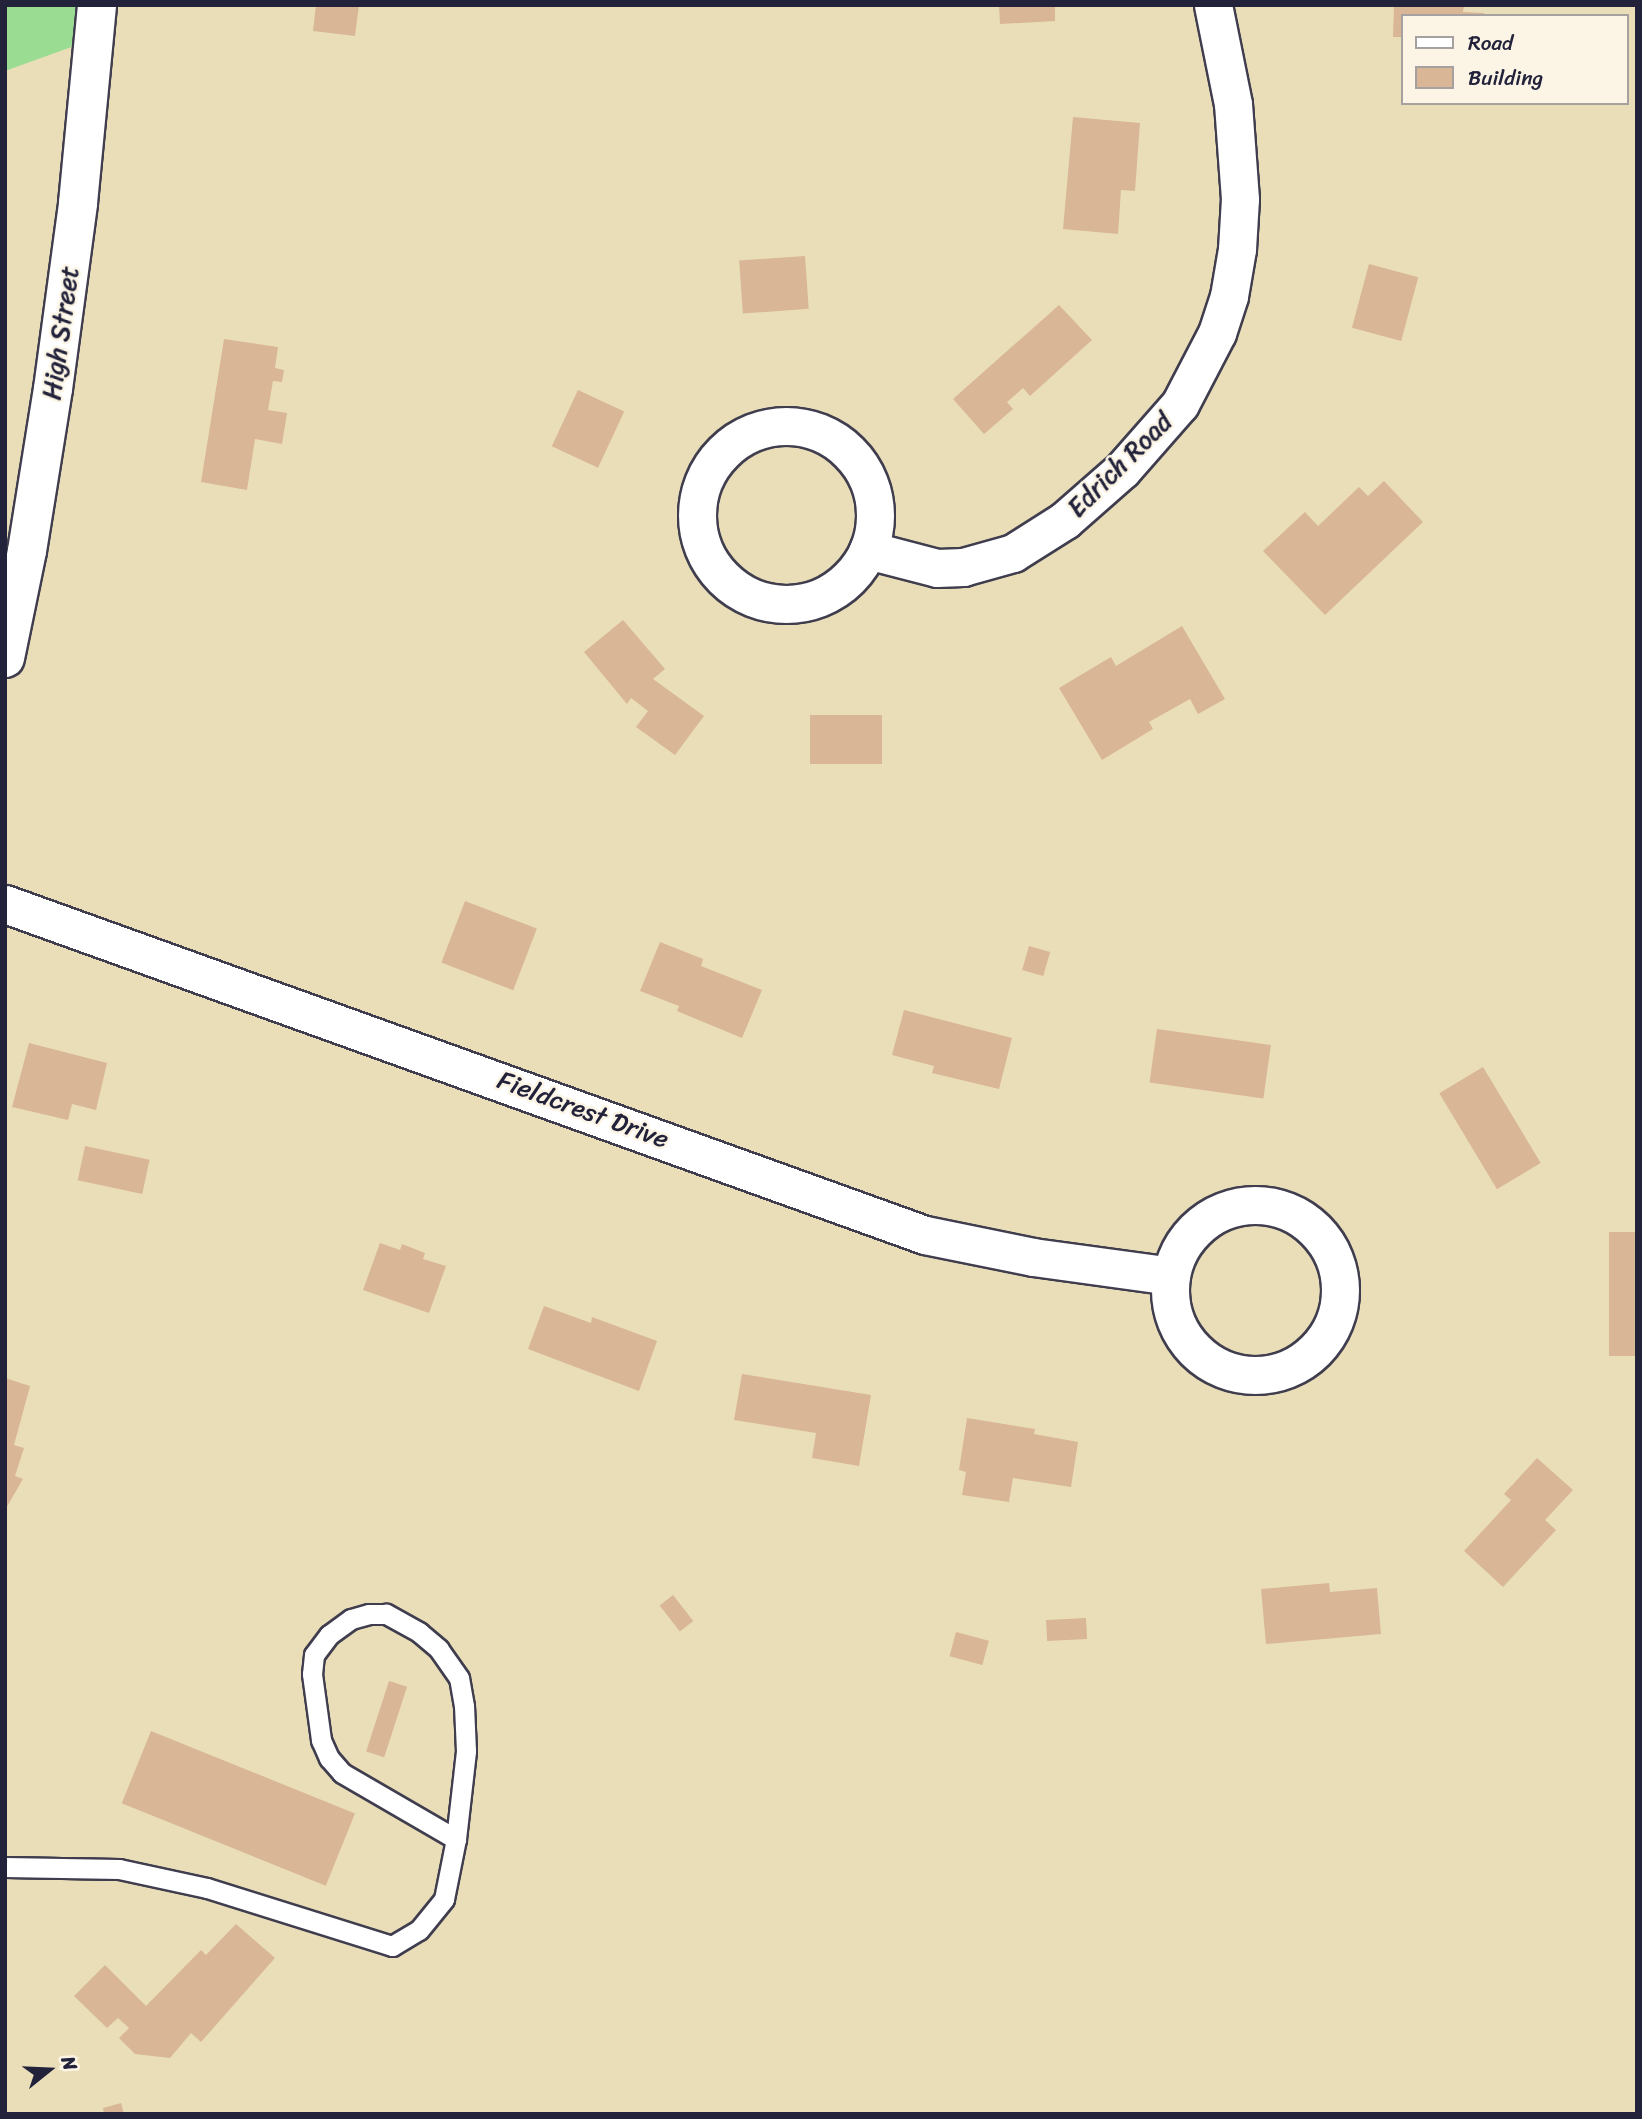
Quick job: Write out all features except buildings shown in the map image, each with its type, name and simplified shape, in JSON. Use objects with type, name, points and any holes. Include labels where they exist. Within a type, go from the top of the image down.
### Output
[{"type":"street","name":"High Street","points":[[7,640],[41,470],[66,296],[97,5]]},
{"type":"street","name":"Edrich Road","points":[[868,550],[937,568],[976,564],[1013,553],[1057,526],[1122,470],[1153,439],[1180,404],[1217,333],[1229,296],[1237,249],[1240,199],[1233,104],[1213,5]]},
{"type":"street","points":[[801,427],[820,432],[838,442],[864,472],[876,511],[868,550],[843,585],[825,597],[783,605],[751,598],[724,581],[710,564],[701,544],[697,512],[703,481],[726,448],[761,429],[801,427]]},
{"type":"street","name":"Fieldcrest Drive","points":[[5,904],[925,1235],[1033,1257],[1171,1276]]},
{"type":"street","points":[[1272,1206],[1293,1214],[1312,1227],[1327,1244],[1338,1276],[1338,1311],[1328,1333],[1314,1351],[1295,1365],[1273,1374],[1249,1376],[1226,1370],[1206,1359],[1188,1343],[1177,1323],[1171,1300],[1171,1276],[1178,1254],[1189,1235],[1207,1220],[1238,1207],[1272,1206]]},
{"type":"lane","points":[[5,1867],[119,1868],[207,1888],[392,1946],[419,1930],[444,1899],[456,1839],[466,1751],[464,1706],[459,1678],[439,1649],[419,1632],[386,1614],[369,1614],[351,1619],[329,1635],[314,1654],[312,1674],[319,1726],[329,1758],[342,1773],[456,1839]]},
{"type":"green space","points":[[5,5],[114,5],[113,32],[5,71]]}]
